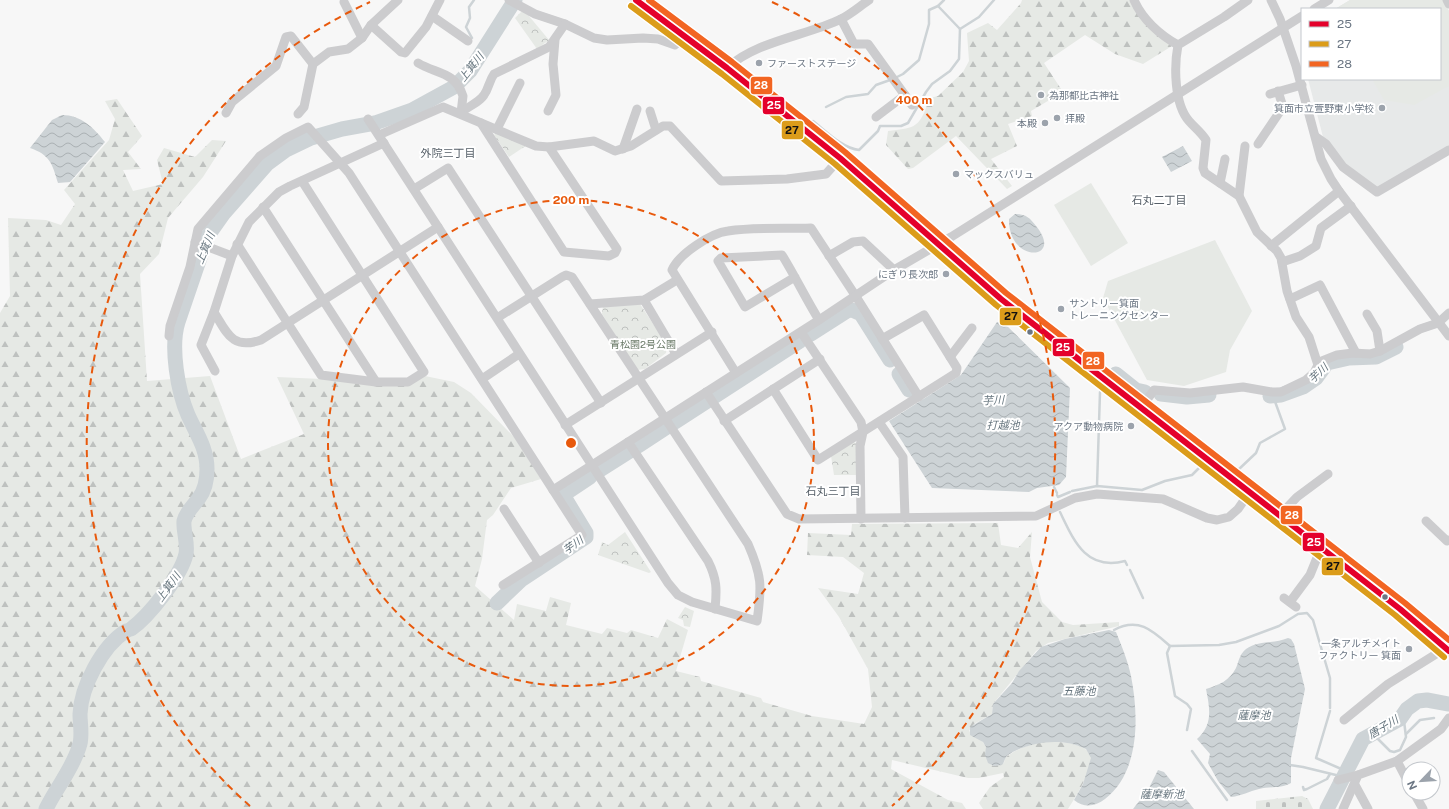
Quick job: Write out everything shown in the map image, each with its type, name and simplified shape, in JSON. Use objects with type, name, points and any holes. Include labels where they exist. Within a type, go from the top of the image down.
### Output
[{"type":"main road","points":[[636,0],[727,68],[840,158],[939,243],[1001,299],[1140,409],[1400,609],[1448,648]]},
{"type":"street","points":[[298,114],[304,107],[313,64],[329,52],[348,49],[362,38],[371,25],[398,0]]},
{"type":"street","points":[[371,25],[401,52],[405,53],[426,27],[440,0]]},
{"type":"street","points":[[509,0],[535,14],[565,24],[584,34],[607,40],[643,38],[658,39],[676,45],[684,37]]},
{"type":"street","points":[[727,68],[735,61],[756,50],[841,19],[869,0]]},
{"type":"street","points":[[1134,0],[1137,7],[1154,28],[1178,45]]},
{"type":"street","points":[[1178,45],[1224,17],[1248,0]]},
{"type":"street","points":[[1271,0],[1283,28],[1302,85],[1324,167],[1339,191],[1449,336]]},
{"type":"street","points":[[1316,8],[1329,0]]},
{"type":"street","points":[[1447,0],[1449,4]]},
{"type":"street","points":[[344,2],[362,38]]},
{"type":"street","points":[[432,16],[468,41]]},
{"type":"street","points":[[553,490],[664,419],[709,397],[736,373],[802,332],[855,295],[1301,17]]},
{"type":"street","points":[[841,19],[854,44],[868,44],[912,105]]},
{"type":"street","points":[[461,113],[485,94],[489,81],[498,72],[546,49],[555,40],[565,24]]},
{"type":"street","points":[[226,113],[232,102],[276,66],[286,37],[292,36],[313,64]]},
{"type":"street","points":[[548,111],[556,94],[553,64],[555,40]]},
{"type":"street","points":[[1140,409],[1150,392],[1156,389],[1190,393],[1243,387],[1281,392],[1306,380],[1316,371],[1318,365],[1309,337],[1296,317],[1290,299],[1282,262],[1277,251],[1257,232],[1239,196],[1205,173],[1203,168],[1206,140],[1196,126],[1189,121],[1178,94],[1175,73],[1178,45]]},
{"type":"street","points":[[418,63],[443,72],[456,85],[463,96],[461,113]]},
{"type":"street","points":[[497,129],[520,83]]},
{"type":"street","points":[[1258,144],[1283,107],[1274,92],[1302,85]]},
{"type":"street","points":[[876,117],[905,95]]},
{"type":"street","points":[[379,135],[442,107],[461,113],[536,146],[549,147],[594,141],[615,151],[623,149],[663,126],[670,126],[721,181],[787,179],[826,174],[840,158]]},
{"type":"street","points":[[623,149],[637,109]]},
{"type":"street","points":[[650,111],[656,130]]},
{"type":"street","points":[[370,122],[668,583],[678,595],[692,602],[757,620],[762,590],[757,565],[748,544],[638,380],[574,279],[566,275],[497,318]]},
{"type":"street","points":[[482,123],[564,252],[609,256],[615,253],[618,248],[549,147]]},
{"type":"street","points":[[169,336],[170,326],[187,277],[201,244],[198,229],[260,156],[286,138],[314,133],[341,163],[582,535],[503,585]]},
{"type":"street","points":[[1316,137],[1326,144],[1343,167],[1377,192],[1449,150]]},
{"type":"street","points":[[215,371],[201,344],[214,312],[232,256],[249,222],[279,192],[384,143]]},
{"type":"street","points":[[1239,196],[1245,146]]},
{"type":"street","points":[[1220,183],[1225,159]]},
{"type":"street","points":[[414,189],[448,168],[601,403]]},
{"type":"street","points":[[237,244],[321,375],[376,382],[408,382],[424,372],[302,181]]},
{"type":"street","points":[[1271,246],[1339,191]]},
{"type":"street","points":[[1282,262],[1319,248],[1321,228],[1351,206]]},
{"type":"street","points":[[264,207],[376,382]]},
{"type":"street","points":[[214,312],[231,339],[240,343],[252,343],[261,340],[324,301],[362,274],[438,227]]},
{"type":"street","points":[[736,373],[712,332],[677,280],[672,270],[674,265],[691,247],[727,231],[811,228],[919,397]]},
{"type":"street","points":[[829,256],[853,242],[863,241],[894,270]]},
{"type":"street","points":[[201,244],[232,256]]},
{"type":"street","points":[[795,277],[746,307],[718,261],[722,258],[782,255],[795,277],[804,295],[820,320]]},
{"type":"street","points":[[590,304],[644,300],[677,280]]},
{"type":"street","points":[[1290,299],[1320,285],[1356,353]]},
{"type":"street","points":[[644,300],[676,354]]},
{"type":"street","points":[[1318,365],[1331,357],[1356,353],[1370,354],[1380,351],[1420,329],[1440,325],[1449,313]]},
{"type":"street","points":[[1367,314],[1377,331],[1380,351]]},
{"type":"street","points":[[773,389],[818,460],[956,373],[957,368],[924,315],[882,339]]},
{"type":"street","points":[[950,357],[972,328]]},
{"type":"street","points":[[566,425],[712,332]]},
{"type":"street","points":[[802,332],[861,422],[863,432],[860,446],[861,519]]},
{"type":"street","points":[[482,379],[520,354]]},
{"type":"street","points":[[724,421],[820,359]]},
{"type":"street","points":[[709,397],[787,514],[798,519],[1036,516],[1075,498],[1097,494],[1162,499],[1207,518],[1217,520],[1229,518],[1249,493]]},
{"type":"street","points":[[879,422],[903,457],[905,518]]},
{"type":"street","points":[[628,442],[708,561],[715,575],[717,588],[715,609]]},
{"type":"street","points":[[1279,516],[1297,498],[1328,474]]},
{"type":"street","points":[[504,509],[539,563]]},
{"type":"street","points":[[1426,521],[1447,541],[1449,540]]},
{"type":"street","points":[[1290,602],[1310,575],[1321,548]]},
{"type":"street","points":[[1344,720],[1388,684],[1448,648]]},
{"type":"street","points":[[1342,779],[1397,761],[1441,729],[1449,718]]},
{"type":"street","points":[[1397,761],[1401,769]]},
{"type":"street","points":[[1343,809],[1355,785],[1358,775]]},
{"type":"street","points":[[1355,785],[1368,809]]},
{"type":"shaded area","name":"箕面市立萱野東小学校","points":[[1350,0],[1443,0],[1449,11],[1449,147],[1377,188],[1342,163],[1323,137],[1308,80],[1441,80],[1441,8],[1337,8]]},
{"type":"green space","points":[[1022,0],[1132,0],[1172,46],[1143,64],[1115,54],[1085,35],[1044,63],[1063,92],[1031,111],[1032,116],[1008,124],[1017,146],[991,159],[1012,186],[1007,189],[956,136],[913,168],[908,169],[886,145],[888,131],[914,126],[921,119],[927,105],[922,100],[938,96],[963,72],[969,61],[967,33],[988,23],[997,30]]},
{"type":"green space","points":[[1350,0],[1443,0],[1449,11],[1449,86],[1414,105],[1384,100],[1373,80],[1441,80],[1441,8],[1337,8]]},
{"type":"green space","points":[[522,11],[529,12],[529,16],[549,40],[537,49],[515,18]]},
{"type":"green space","points":[[117,99],[142,136],[128,152],[141,169],[123,170],[133,191],[163,184],[157,160],[164,148],[195,157],[212,140],[226,141],[203,177],[168,218],[159,254],[140,274],[147,381],[210,376],[241,459],[304,434],[277,377],[389,382],[425,376],[454,382],[471,393],[514,437],[541,479],[511,488],[493,515],[487,520],[482,559],[475,586],[514,620],[517,604],[546,611],[550,597],[571,603],[566,625],[602,634],[607,628],[627,633],[631,630],[658,638],[667,619],[688,630],[676,671],[700,677],[701,681],[761,698],[763,702],[812,716],[864,724],[872,707],[868,669],[839,617],[818,588],[858,594],[864,573],[843,557],[807,555],[808,533],[851,535],[852,524],[998,523],[1001,545],[1018,548],[1032,532],[1030,557],[1042,602],[1062,622],[1073,625],[1119,622],[1119,626],[1048,643],[1036,651],[993,704],[992,714],[974,724],[969,731],[985,744],[987,750],[987,760],[994,766],[1004,763],[1005,758],[1017,750],[1042,742],[1063,742],[1085,749],[1089,753],[1091,763],[1075,798],[1068,809],[983,809],[979,803],[990,787],[1004,777],[1003,773],[979,778],[968,778],[892,760],[891,769],[948,800],[962,803],[966,809],[0,809],[0,313],[10,296],[8,218],[46,220],[61,225],[75,204],[64,190],[109,140],[115,119],[105,101]]},
{"type":"green space","points":[[497,132],[527,145],[509,157],[494,135]]},
{"type":"green space","points":[[1091,183],[1128,243],[1091,266],[1054,205]]},
{"type":"green space","points":[[1215,240],[1252,311],[1230,350],[1226,372],[1184,386],[1147,380],[1103,298],[1108,281]]},
{"type":"green space","name":"青松園2号公園","points":[[640,304],[667,345],[666,353],[645,369],[637,370],[602,314],[603,306]]},
{"type":"green space","points":[[852,442],[857,443],[857,475],[834,475],[831,456]]},
{"type":"green space","points":[[625,532],[651,572],[649,573],[598,555],[602,542],[608,545]]},
{"type":"green space","points":[[685,607],[694,611],[690,627],[684,626],[683,620],[678,618]]},
{"type":"green space","points":[[1302,796],[1308,799],[1313,809],[1256,809],[1256,801]]},
{"type":"water","points":[[62,115],[75,117],[86,123],[92,127],[105,142],[70,182],[58,183],[52,165],[46,157],[30,148],[52,120]]},
{"type":"water","points":[[1183,146],[1192,161],[1171,172],[1162,157]]},
{"type":"water","points":[[1015,214],[1027,217],[1036,226],[1043,238],[1044,246],[1040,251],[1033,252],[1025,250],[1017,244],[1011,234],[1009,219]]},
{"type":"water","name":"打越池","points":[[997,322],[1004,323],[1070,388],[1066,477],[1059,485],[1037,488],[1029,492],[932,488],[889,421],[961,375]]},
{"type":"water","name":"五藤池","points":[[1109,630],[1116,632],[1127,659],[1134,692],[1136,725],[1131,759],[1125,774],[1116,788],[1101,802],[1090,806],[1078,803],[1074,800],[1083,784],[1091,758],[1086,749],[1067,743],[1047,742],[1026,746],[1008,755],[1002,765],[994,766],[988,763],[985,755],[986,747],[983,742],[970,735],[970,727],[992,714],[993,704],[1012,683],[1019,671],[1041,647],[1065,639]]},
{"type":"water","name":"薩摩池","points":[[1288,638],[1291,639],[1294,644],[1305,689],[1291,758],[1291,783],[1283,786],[1263,788],[1239,796],[1231,797],[1218,781],[1208,763],[1210,754],[1197,739],[1206,728],[1208,722],[1209,703],[1206,689],[1219,684],[1230,676],[1246,649],[1256,644]]},
{"type":"water","name":"薩摩新池","points":[[1158,770],[1164,772],[1194,809],[1133,809],[1148,790]]},
{"type":"waterway","points":[[472,38],[466,27],[470,18],[469,7],[474,0]]},
{"type":"waterway","name":"上箕川","points":[[131,629],[155,605],[178,573],[186,554],[184,521],[188,512],[201,495],[206,480],[207,461],[184,405],[178,382],[175,344],[178,322],[207,237],[224,213],[267,164],[286,150],[311,138],[342,129],[375,123],[412,110],[454,87],[470,71],[515,0]]},
{"type":"waterway","points":[[895,78],[903,74],[919,60],[929,24],[929,10],[938,6],[944,0]]},
{"type":"waterway","points":[[813,121],[840,143],[859,150],[878,131],[880,126],[901,126],[908,123],[932,84],[950,71],[959,59],[960,29],[979,17],[994,0]]},
{"type":"waterway","points":[[938,6],[960,29]]},
{"type":"waterway","points":[[826,107],[846,97],[868,94],[876,85],[890,80]]},
{"type":"waterway","name":"芋川","points":[[811,334],[847,311],[852,310],[861,314],[890,360]]},
{"type":"waterway","name":"芋川","points":[[675,422],[800,341]]},
{"type":"waterway","name":"芋川","points":[[1270,396],[1281,395],[1303,387],[1316,378],[1327,363],[1349,358],[1376,357],[1396,347]]},
{"type":"waterway","name":"芋川","points":[[899,374],[909,390]]},
{"type":"waterway","name":"芋川","points":[[1116,374],[1136,390],[1145,392]]},
{"type":"waterway","points":[[1097,486],[1100,392]]},
{"type":"waterway","name":"芋川","points":[[1161,394],[1187,397],[1209,395]]},
{"type":"waterway","points":[[1238,470],[1256,453],[1260,443],[1285,429],[1273,396]]},
{"type":"waterway","name":"芋川","points":[[638,446],[667,427]]},
{"type":"waterway","name":"芋川","points":[[600,470],[630,451]]},
{"type":"waterway","points":[[1072,491],[1097,486],[1142,490],[1165,481],[1192,475],[1200,467]]},
{"type":"waterway","name":"芋川","points":[[497,603],[521,580],[586,537],[586,533],[563,495],[590,477]]},
{"type":"waterway","points":[[1054,487],[1057,493]]},
{"type":"waterway","points":[[1057,495],[1058,497],[1070,492]]},
{"type":"waterway","points":[[1060,512],[1076,543],[1091,558],[1100,562],[1112,563],[1125,561],[1127,565]]},
{"type":"waterway","points":[[1130,570],[1143,598]]},
{"type":"waterway","points":[[1187,730],[1191,709],[1187,704],[1175,696],[1167,653],[1170,646],[1219,645],[1236,642],[1279,626],[1298,614],[1307,613],[1313,620],[1330,678],[1330,708]]},
{"type":"waterway","points":[[1114,630],[1123,626],[1138,625],[1151,630],[1170,646]]},
{"type":"waterway","name":"上箕川","points":[[46,809],[68,771],[79,747],[81,735],[81,703],[94,668],[109,646],[126,631]]},
{"type":"waterway","name":"唐子川","points":[[1327,809],[1363,739],[1400,719],[1407,709],[1418,701],[1427,700],[1449,704]]},
{"type":"waterway","points":[[1330,711],[1316,758],[1346,771]]},
{"type":"waterway","points":[[1373,734],[1390,751],[1394,752],[1400,750],[1406,737],[1403,713]]},
{"type":"waterway","points":[[1406,734],[1420,720],[1434,718]]},
{"type":"waterway","points":[[1192,751],[1227,800]]},
{"type":"waterway","points":[[1290,765],[1340,776]]},
{"type":"waterway","points":[[1303,787],[1304,790],[1307,789],[1327,779],[1330,774]]},
{"type":"transit line","name":"25","points":[[636,0],[727,68],[840,158],[1001,299],[1400,609],[1449,651]]},
{"type":"transit line","name":"28","points":[[649,0],[732,62],[845,152],[1006,293],[1405,603],[1449,640]]},
{"type":"transit line","name":"27","points":[[631,6],[722,74],[835,164],[996,305],[1395,615],[1444,657]]},
{"type":"place","name":"ファーストステージ","points":[[759,63]]},
{"type":"place","name":"為那都比古神社","points":[[1041,95]]},
{"type":"place","name":"箕面市立萱野東小学校","points":[[1382,108]]},
{"type":"place","name":"拝殿","points":[[1057,118]]},
{"type":"place","name":"本殿","points":[[1045,123]]},
{"type":"place","name":"マックスバリュ","points":[[956,174]]},
{"type":"place","name":"にぎり長次郎","points":[[946,274]]},
{"type":"place","name":"サントリー箕面 トレーニングセンター","points":[[1061,309]]},
{"type":"place","name":"アクア動物病院","points":[[1131,426]]},
{"type":"place","name":"一条アルチメイト ファクトリー 箕面","points":[[1409,649]]},
{"type":"district","name":"外院三丁目","points":[[448,153]]},
{"type":"district","name":"石丸二丁目","points":[[1159,200]]},
{"type":"district","name":"石丸三丁目","points":[[833,491]]}]
